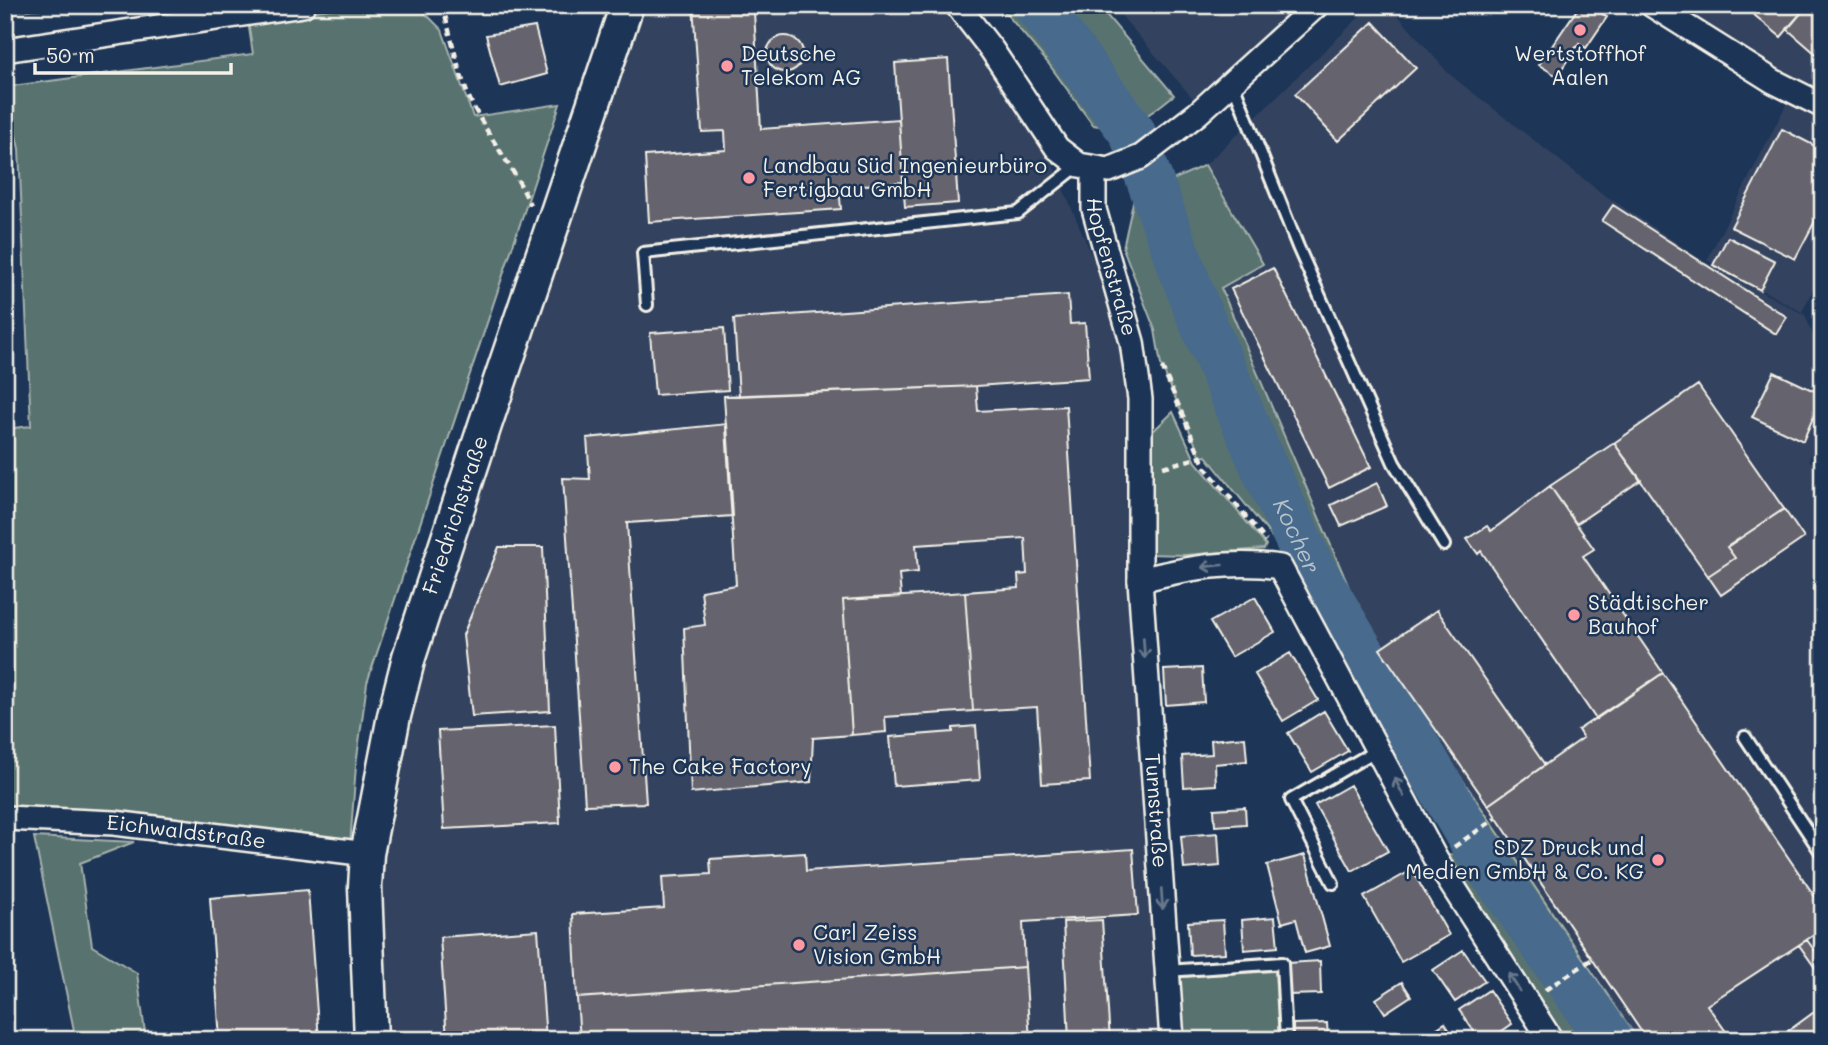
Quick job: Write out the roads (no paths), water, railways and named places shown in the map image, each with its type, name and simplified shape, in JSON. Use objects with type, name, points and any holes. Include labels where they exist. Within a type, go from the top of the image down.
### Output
[{"type":"main road","name":"Friedrichstraße","points":[[371,1040],[365,887],[367,854],[394,716],[409,657],[627,5]]},
{"type":"street","points":[[5,50],[248,9],[303,5]]},
{"type":"street","points":[[957,5],[992,50],[1057,148],[1087,167],[1124,167],[1196,114],[1317,5]]},
{"type":"street","points":[[1652,5],[1773,81],[1823,106]]},
{"type":"street","name":"Hopfenstraße","points":[[1087,167],[1094,209],[1132,342],[1140,399],[1140,580]]},
{"type":"street","points":[[1140,580],[1184,568],[1247,562],[1280,567],[1436,859],[1551,1040]]},
{"type":"street","name":"Turnstraße","points":[[1140,580],[1172,1040]]},
{"type":"street","name":"Eichwaldstraße","points":[[5,818],[114,823],[367,854]]},
{"type":"lane","points":[[1232,81],[1298,247],[1394,463],[1444,545]]},
{"type":"lane","points":[[647,306],[643,253],[1018,213],[1087,167]]},
{"type":"lane","points":[[1745,737],[1823,855]]},
{"type":"lane","points":[[1334,883],[1291,800],[1379,749]]},
{"type":"lane","points":[[1167,971],[1282,963],[1286,1040]]},
{"type":"waterway","name":"Kocher","points":[[1037,5],[1132,132],[1195,304],[1263,465],[1311,567],[1477,849],[1610,1040]]},
{"type":"place","name":"Wertstoffhof Aalen","points":[[1580,30]]},
{"type":"place","name":"Deutsche Telekom AG","points":[[727,66]]},
{"type":"place","name":"Landbau Süd Ingenieurbüro Fertigbau GmbH","points":[[749,178]]},
{"type":"place","name":"Städtischer Bauhof","points":[[1574,615]]},
{"type":"place","name":"The Cake Factory","points":[[615,767]]},
{"type":"place","name":"SDZ Druck und Medien GmbH & Co. KG","points":[[1658,860]]},
{"type":"place","name":"Carl Zeiss Vision GmbH","points":[[799,945]]}]
